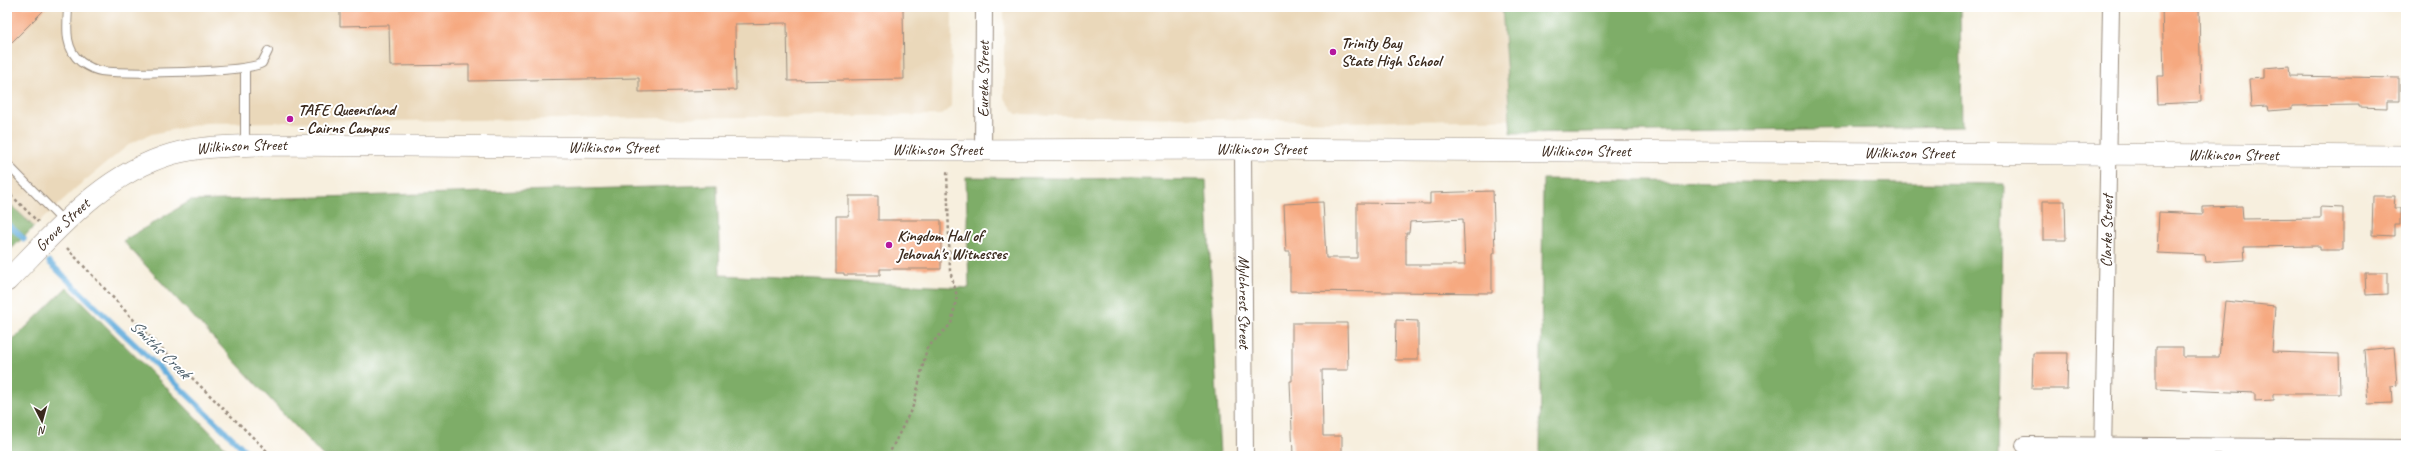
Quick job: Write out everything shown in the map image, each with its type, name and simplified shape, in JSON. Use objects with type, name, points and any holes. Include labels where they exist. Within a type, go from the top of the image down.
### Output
[{"type":"street","name":"Eureka Street","points":[[983,150],[984,7]]},
{"type":"street","name":"Clarke Street","points":[[2103,451],[2111,7]]},
{"type":"street","name":"Wilkinson Street","points":[[123,176],[172,154],[206,148],[245,146],[947,150],[1242,149],[2406,156]]},
{"type":"street","name":"Mylchrest Street","points":[[1242,149],[1245,456]]},
{"type":"street","name":"Grove Street","points":[[7,281],[85,203],[123,176]]},
{"type":"street","points":[[2024,445],[2103,451],[2406,448]]},
{"type":"lane","points":[[68,8],[67,35],[71,49],[81,62],[94,69],[134,72],[245,68],[262,63],[268,51]]},
{"type":"lane","points":[[245,68],[245,146]]},
{"type":"lane","points":[[7,164],[58,229]]},
{"type":"path","points":[[888,456],[914,404],[927,348],[951,324],[957,296],[950,271],[947,150]]},
{"type":"path","points":[[7,191],[58,229],[68,249],[143,330],[272,456]]},
{"type":"shaded area","name":"TAFE Queensland - Cairns Campus","points":[[7,7],[952,7],[951,106],[942,115],[205,123],[152,134],[131,143],[77,187],[34,227],[7,201]]},
{"type":"shaded area","name":"Trinity Bay State High School","points":[[1004,7],[1663,7],[1661,117],[1342,122],[1016,114],[1004,97]]},
{"type":"green space","points":[[1502,7],[1960,7],[1962,127],[1511,133]]},
{"type":"green space","points":[[966,177],[1206,180],[1220,456],[323,456],[123,241],[190,201],[717,185],[720,275],[969,288]]},
{"type":"green space","points":[[1543,179],[2004,184],[1998,456],[1540,456]]},
{"type":"green space","points":[[7,201],[34,227],[7,253]]},
{"type":"green space","points":[[67,287],[234,456],[7,456],[7,346]]},
{"type":"building","points":[[7,7],[47,7],[7,47]]},
{"type":"building","points":[[340,7],[903,7],[904,79],[788,81],[787,23],[735,24],[736,90],[639,92],[639,78],[469,81],[469,65],[390,66],[389,25],[340,26]]},
{"type":"building","points":[[2162,7],[2199,7],[2201,102],[2158,104],[2157,76],[2164,76]]},
{"type":"building","points":[[2289,66],[2290,76],[2399,78],[2399,101],[2387,101],[2387,108],[2359,107],[2359,105],[2292,106],[2292,109],[2269,111],[2268,106],[2251,107],[2249,79],[2264,78],[2264,68]]},
{"type":"building","points":[[1493,191],[1495,253],[1492,254],[1492,293],[1290,291],[1290,251],[1286,251],[1284,204],[1323,202],[1326,258],[1357,258],[1357,203],[1430,204],[1430,193]],"holes":[[[1463,219],[1465,265],[1406,265],[1406,233],[1409,233],[1410,222]]]},
{"type":"building","name":"Kingdom Hall of Jehovah's Witnesses","points":[[849,196],[878,196],[878,220],[941,220],[941,269],[880,269],[880,275],[844,275],[844,273],[836,273],[836,216],[849,216]]},
{"type":"building","points":[[2373,196],[2395,196],[2394,208],[2400,208],[2400,225],[2394,225],[2394,236],[2372,235]]},
{"type":"building","points":[[2043,201],[2065,201],[2066,240],[2043,240]]},
{"type":"building","points":[[2242,206],[2243,219],[2320,218],[2320,207],[2343,208],[2343,250],[2320,250],[2320,246],[2244,247],[2245,260],[2206,262],[2205,255],[2157,253],[2159,212],[2203,214],[2203,207]]},
{"type":"building","points":[[2365,273],[2388,273],[2388,294],[2366,295]]},
{"type":"building","points":[[2225,301],[2275,306],[2272,352],[2339,354],[2340,394],[2274,394],[2274,400],[2255,401],[2255,393],[2156,389],[2156,347],[2183,347],[2183,357],[2219,357]]},
{"type":"building","points":[[1396,320],[1418,321],[1418,360],[1395,360]]},
{"type":"building","points":[[1292,323],[1347,323],[1348,370],[1322,370],[1323,436],[1342,436],[1342,456],[1293,456],[1290,381],[1292,381]]},
{"type":"building","points":[[2394,347],[2397,385],[2391,386],[2392,403],[2368,404],[2364,350]]},
{"type":"building","points":[[2033,353],[2068,353],[2067,389],[2032,389]]},
{"type":"waterway","name":"Smiths Creek","points":[[7,223],[24,239]]},
{"type":"waterway","name":"Smiths Creek","points":[[49,262],[251,456]]},
{"type":"place","name":"Trinity Bay State High School","points":[[1333,52]]},
{"type":"place","name":"TAFE Queensland - Cairns Campus","points":[[290,119]]},
{"type":"place","name":"Kingdom Hall of Jehovah's Witnesses","points":[[889,245]]}]
